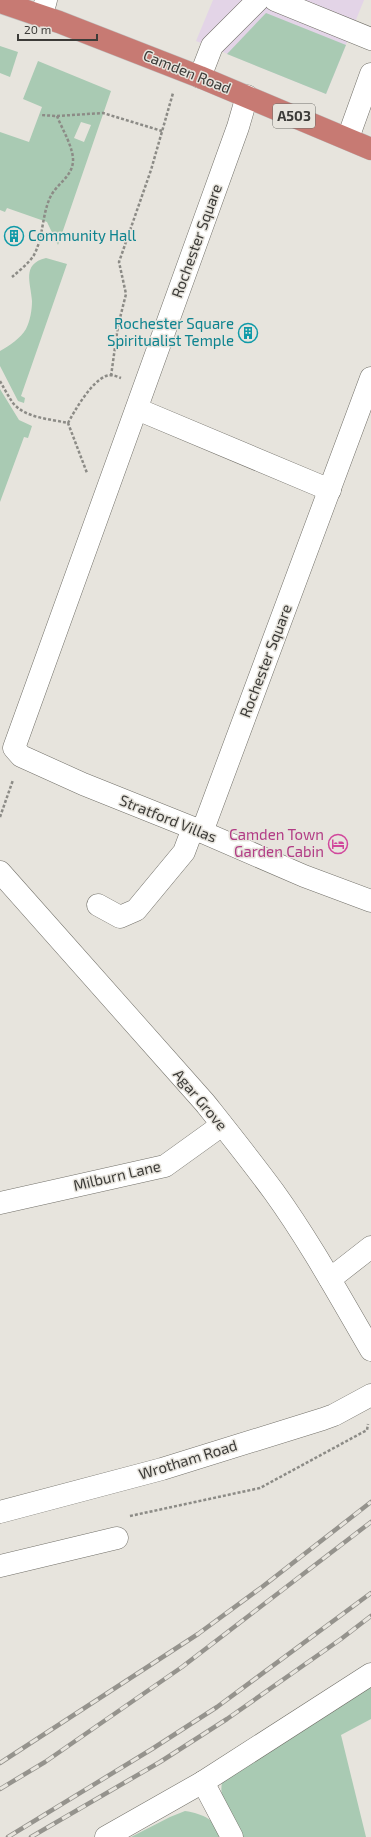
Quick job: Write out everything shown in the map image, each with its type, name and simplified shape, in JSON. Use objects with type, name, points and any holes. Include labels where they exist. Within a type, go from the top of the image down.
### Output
[{"type":"highway","name":"Camden Road","points":[[0,2],[44,8],[180,69],[348,138],[371,149]]},
{"type":"street","points":[[200,77],[212,46],[258,0]]},
{"type":"street","points":[[275,0],[371,39]]},
{"type":"street","points":[[348,138],[371,74]]},
{"type":"street","name":"Rochester Square","points":[[14,748],[235,135],[247,96]]},
{"type":"street","name":"Rochester Square","points":[[98,905],[120,917],[136,910],[184,852],[197,830],[330,490],[365,415],[371,378]]},
{"type":"street","points":[[137,409],[330,490]]},
{"type":"street","name":"Stratford Villas","points":[[14,748],[21,756],[63,775],[304,876],[371,901]]},
{"type":"street","name":"Agar Grove","points":[[0,872],[205,1103],[274,1192],[330,1280],[371,1350]]},
{"type":"street","name":"Milburn Lane","points":[[0,1203],[165,1166],[222,1125]]},
{"type":"street","points":[[330,1280],[371,1248]]},
{"type":"street","name":"Wrotham Road","points":[[0,1512],[162,1469],[323,1419],[334,1415],[371,1395]]},
{"type":"street","points":[[0,1566],[120,1528]]},
{"type":"street","points":[[106,1837],[203,1782],[371,1674]]},
{"type":"street","points":[[203,1782],[232,1837]]},
{"type":"path","points":[[111,376],[118,326],[126,294],[119,262],[145,189],[180,69]]},
{"type":"path","points":[[40,115],[57,116],[103,113],[162,131]]},
{"type":"path","points":[[12,277],[33,256],[43,229],[44,216],[49,200],[55,187],[68,176],[71,169],[73,160],[71,150],[57,116]]},
{"type":"path","points":[[68,424],[80,404],[97,382],[106,376],[115,375],[143,388]]},
{"type":"path","points":[[0,381],[19,409],[32,416],[68,424]]},
{"type":"path","points":[[68,424],[100,508]]},
{"type":"path","points":[[0,817],[14,776]]},
{"type":"path","points":[[120,1528],[260,1488],[367,1430],[371,1432]]},
{"type":"shaded area","points":[[213,0],[364,0],[326,94],[196,41]]},
{"type":"green space","points":[[266,13],[346,45],[326,94],[227,54]]},
{"type":"green space","points":[[0,46],[18,52],[10,77],[0,73]]},
{"type":"green space","points":[[38,61],[111,91],[58,245],[47,222],[7,208],[5,212],[0,210],[0,132],[29,142],[42,107],[23,99]],"holes":[[[81,122],[91,125],[84,142],[74,138]]]},
{"type":"green space","points":[[46,258],[67,264],[21,396],[25,398],[24,403],[18,401],[0,366],[0,351],[18,339],[26,329],[30,319],[32,304],[29,281],[30,269],[38,261]]},
{"type":"green space","points":[[0,389],[19,420],[32,426],[28,438],[24,437],[0,502]]},
{"type":"green space","points":[[371,1675],[371,1719],[341,1735],[366,1837],[238,1837],[223,1801],[223,1778]]},
{"type":"green space","points":[[185,1811],[198,1814],[213,1822],[224,1837],[131,1837],[170,1817]]},
{"type":"railway","points":[[0,1763],[198,1634],[262,1587],[371,1502]]},
{"type":"railway","points":[[0,1789],[45,1762],[182,1667],[371,1522]]},
{"type":"railway","points":[[8,1837],[152,1749],[217,1707],[371,1593]]},
{"type":"railway","points":[[31,1837],[160,1762],[227,1719],[341,1639],[371,1616]]},
{"type":"place","name":"Community Hall","points":[[14,236]]},
{"type":"place","name":"Rochester Square Spiritualist Temple","points":[[248,333]]},
{"type":"place","name":"Camden Town Garden Cabin","points":[[338,844]]}]
